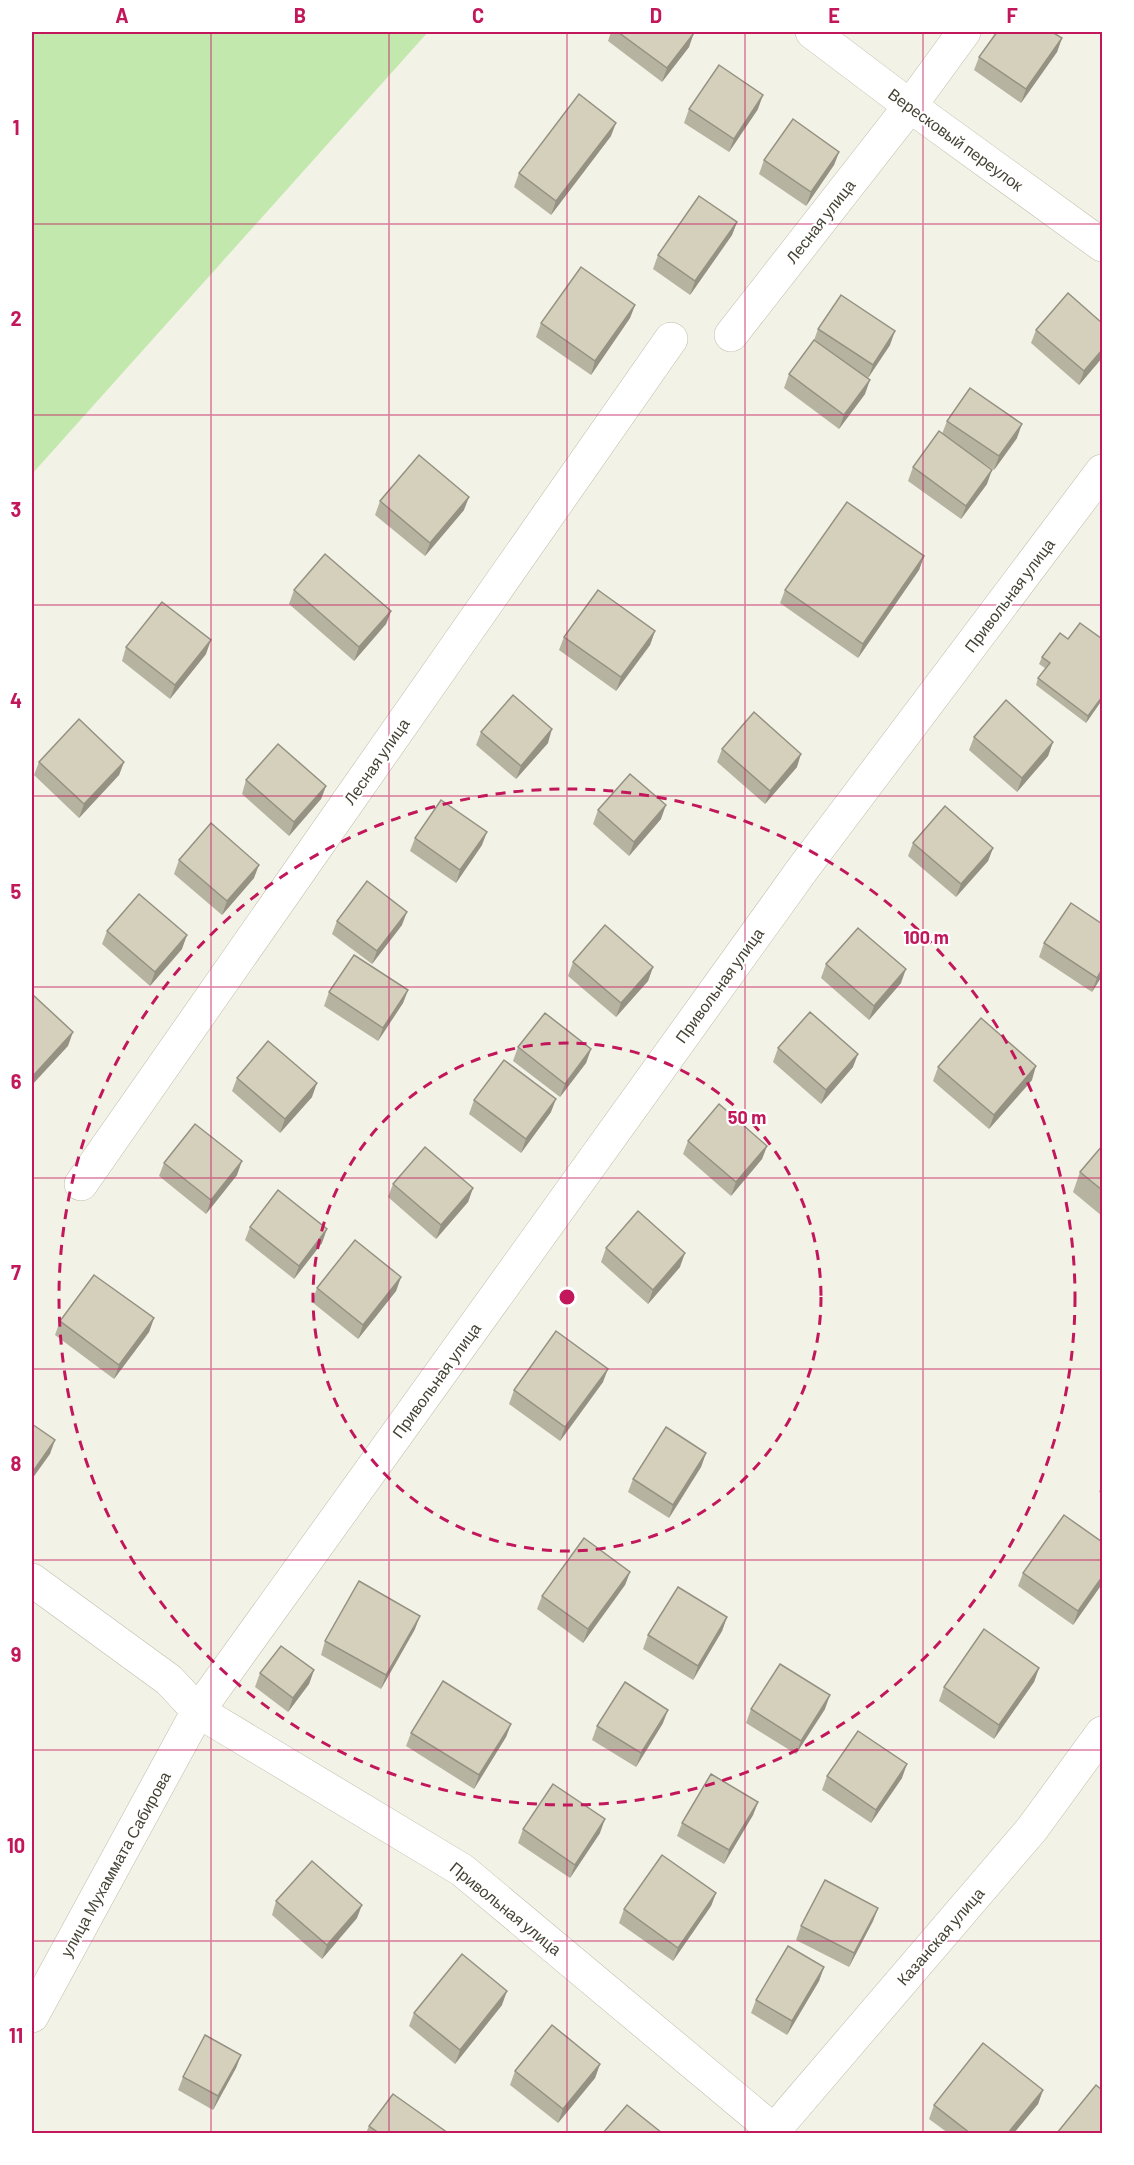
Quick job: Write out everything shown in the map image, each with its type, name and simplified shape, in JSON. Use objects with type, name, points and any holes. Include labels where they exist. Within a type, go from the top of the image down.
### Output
[{"type":"street","name":"Вересковый переулок","points":[[812,32],[1102,245]]},
{"type":"street","name":"Лесная улица","points":[[731,335],[910,106],[964,32]]},
{"type":"street","name":"Лесная улица","points":[[81,1184],[671,339]]},
{"type":"street","name":"Привольная улица","points":[[774,2132],[462,1870],[198,1711],[802,870],[1102,471]]},
{"type":"street","points":[[32,1580],[169,1680],[198,1711]]},
{"type":"street","name":"улица Мухаммата Сабирова","points":[[32,2016],[198,1711]]},
{"type":"street","name":"Казанская улица","points":[[774,2132],[1032,1829],[1102,1733]]},
{"type":"green space","points":[[32,32],[428,32],[32,474]]},
{"type":"building","points":[[618,32],[691,32],[694,33],[667,68]]},
{"type":"building","points":[[997,32],[1052,32],[1062,38],[1026,89],[979,57]]},
{"type":"building","points":[[719,65],[763,95],[734,139],[689,109]]},
{"type":"building","points":[[579,94],[616,123],[556,201],[519,173]]},
{"type":"building","points":[[793,119],[839,152],[811,192],[764,160]]},
{"type":"building","points":[[699,196],[737,222],[695,281],[658,255]]},
{"type":"building","points":[[581,267],[635,305],[595,361],[541,323]]},
{"type":"building","points":[[1068,293],[1102,323],[1102,350],[1084,371],[1036,330]]},
{"type":"building","points":[[841,295],[895,331],[873,365],[818,329]]},
{"type":"building","points":[[814,340],[870,380],[844,415],[789,374]]},
{"type":"building","points":[[970,388],[1022,424],[999,456],[947,421]]},
{"type":"building","points":[[939,431],[992,470],[966,506],[913,467]]},
{"type":"building","points":[[419,455],[469,497],[430,543],[380,501]]},
{"type":"building","points":[[847,502],[924,556],[863,644],[785,590]]},
{"type":"building","points":[[325,554],[391,611],[359,647],[294,590]]},
{"type":"building","points":[[598,590],[655,631],[621,677],[564,637]]},
{"type":"building","points":[[162,602],[211,640],[175,685],[126,647]]},
{"type":"building","points":[[1080,623],[1102,639],[1102,697],[1088,716],[1038,678],[1050,663],[1042,657],[1060,633],[1068,639]]},
{"type":"building","points":[[513,695],[552,729],[521,766],[481,732]]},
{"type":"building","points":[[1006,700],[1053,742],[1022,778],[974,737]]},
{"type":"building","points":[[754,712],[801,754],[770,791],[722,749]]},
{"type":"building","points":[[79,719],[124,762],[84,804],[39,762]]},
{"type":"building","points":[[278,744],[326,786],[294,822],[246,780]]},
{"type":"building","points":[[630,774],[666,805],[634,842],[598,810]]},
{"type":"building","points":[[441,800],[487,832],[460,870],[415,838]]},
{"type":"building","points":[[945,806],[993,848],[961,884],[913,843]]},
{"type":"building","points":[[211,823],[259,865],[227,901],[179,860]]},
{"type":"building","points":[[367,881],[407,912],[377,951],[337,921]]},
{"type":"building","points":[[139,894],[187,935],[155,972],[107,931]]},
{"type":"building","points":[[1071,903],[1102,924],[1102,969],[1097,978],[1044,943]]},
{"type":"building","points":[[605,925],[653,967],[621,1003],[573,962]]},
{"type":"building","points":[[858,928],[906,969],[874,1006],[826,964]]},
{"type":"building","points":[[354,955],[408,990],[383,1028],[329,992]]},
{"type":"building","points":[[32,994],[73,1032],[32,1077]]},
{"type":"building","points":[[810,1012],[858,1054],[826,1090],[778,1048]]},
{"type":"building","points":[[545,1013],[591,1049],[565,1084],[518,1047]]},
{"type":"building","points":[[981,1018],[1036,1066],[994,1115],[938,1067]]},
{"type":"building","points":[[268,1041],[317,1083],[285,1119],[237,1078]]},
{"type":"building","points":[[504,1060],[556,1099],[526,1139],[474,1100]]},
{"type":"building","points":[[719,1104],[767,1146],[736,1182],[688,1141]]},
{"type":"building","points":[[195,1124],[242,1161],[211,1200],[164,1163]]},
{"type":"building","points":[[1102,1146],[1102,1190],[1080,1172]]},
{"type":"building","points":[[425,1147],[473,1188],[441,1225],[393,1184]]},
{"type":"building","points":[[278,1190],[327,1229],[299,1266],[250,1227]]},
{"type":"building","points":[[638,1211],[685,1253],[653,1290],[606,1248]]},
{"type":"building","points":[[355,1240],[401,1277],[363,1325],[317,1288]]},
{"type":"building","points":[[94,1275],[154,1318],[119,1365],[60,1321]]},
{"type":"building","points":[[556,1331],[608,1369],[565,1427],[514,1390]]},
{"type":"building","points":[[32,1424],[55,1440],[32,1473]]},
{"type":"building","points":[[666,1427],[706,1453],[673,1505],[633,1479]]},
{"type":"building","points":[[1064,1515],[1102,1542],[1102,1577],[1078,1611],[1023,1573]]},
{"type":"building","points":[[584,1538],[630,1572],[588,1629],[542,1596]]},
{"type":"building","points":[[359,1581],[420,1616],[386,1675],[325,1641]]},
{"type":"building","points":[[678,1587],[727,1617],[698,1666],[648,1635]]},
{"type":"building","points":[[984,1629],[1039,1668],[999,1725],[944,1687]]},
{"type":"building","points":[[281,1646],[314,1670],[293,1698],[260,1673]]},
{"type":"building","points":[[780,1664],[830,1695],[801,1741],[751,1709]]},
{"type":"building","points":[[443,1681],[511,1724],[479,1775],[411,1733]]},
{"type":"building","points":[[625,1682],[668,1710],[641,1753],[597,1726]]},
{"type":"building","points":[[858,1731],[907,1764],[876,1810],[827,1776]]},
{"type":"building","points":[[711,1774],[758,1802],[729,1850],[682,1823]]},
{"type":"building","points":[[553,1784],[605,1819],[575,1865],[523,1829]]},
{"type":"building","points":[[662,1855],[716,1893],[678,1948],[624,1909]]},
{"type":"building","points":[[312,1861],[362,1905],[327,1945],[276,1901]]},
{"type":"building","points":[[825,1880],[878,1908],[854,1953],[801,1926]]},
{"type":"building","points":[[788,1946],[824,1967],[792,2021],[756,2000]]},
{"type":"building","points":[[462,1954],[507,1991],[460,2050],[414,2013]]},
{"type":"building","points":[[552,2025],[600,2064],[563,2109],[515,2071]]},
{"type":"building","points":[[205,2035],[241,2055],[218,2096],[183,2077]]},
{"type":"building","points":[[983,2043],[1043,2090],[1008,2133],[970,2133],[934,2105]]},
{"type":"building","points":[[1096,2085],[1102,2090],[1102,2133],[1057,2133]]},
{"type":"building","points":[[393,2094],[448,2133],[379,2133],[369,2126]]},
{"type":"building","points":[[627,2105],[662,2133],[603,2133]]}]
